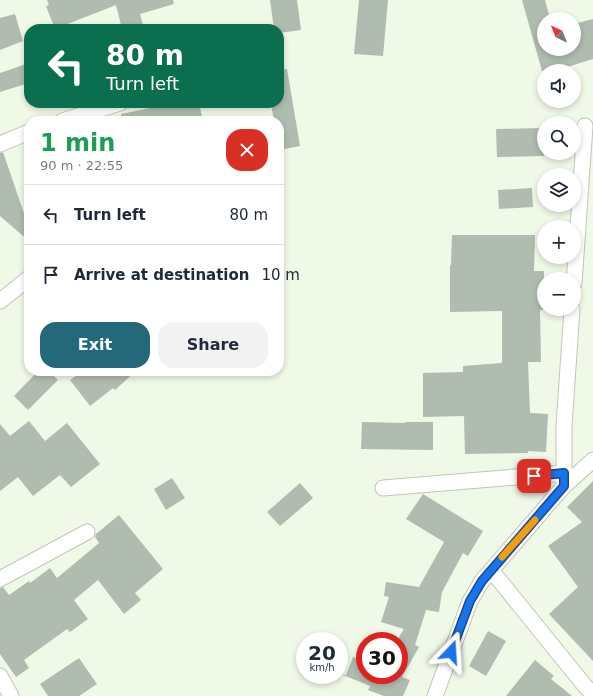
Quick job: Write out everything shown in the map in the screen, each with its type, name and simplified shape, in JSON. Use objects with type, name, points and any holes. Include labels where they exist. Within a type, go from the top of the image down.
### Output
[{"type":"street","points":[[78,116],[104,108]]},
{"type":"street","points":[[575,272],[585,126]]},
{"type":"street","points":[[0,144],[24,134]]},
{"type":"street","points":[[0,301],[24,282]]},
{"type":"street","points":[[564,480],[564,426],[572,316]]},
{"type":"street","points":[[435,696],[470,601],[491,570],[564,480],[593,460]]},
{"type":"street","points":[[383,488],[564,480]]},
{"type":"street","points":[[0,579],[87,532]]},
{"type":"street","points":[[491,570],[593,694]]},
{"type":"street","points":[[0,676],[11,696]]},
{"type":"building","points":[[47,0],[173,0],[174,4],[140,14],[143,24],[121,24],[116,5],[68,24],[53,24],[46,6],[49,5]]},
{"type":"building","points":[[270,0],[297,0],[301,30],[284,32],[284,24],[273,24]]},
{"type":"building","points":[[359,0],[388,0],[383,56],[354,54]]},
{"type":"building","points":[[522,0],[545,0],[548,12],[537,12],[537,53]]},
{"type":"building","points":[[15,14],[23,41],[0,50],[0,18]]},
{"type":"building","points":[[593,19],[593,59],[577,64],[540,64],[538,56],[581,56],[581,22]]},
{"type":"building","points":[[24,65],[24,85],[0,92],[0,73]]},
{"type":"building","points":[[284,69],[287,69],[300,146],[284,149],[284,116],[273,116],[272,108],[284,108]]},
{"type":"building","points":[[150,108],[200,108],[202,116],[121,116],[121,114]]},
{"type":"building","points":[[537,128],[537,156],[497,157],[496,129]]},
{"type":"building","points":[[3,152],[24,213],[24,237],[0,216],[0,153]]},
{"type":"building","points":[[532,188],[533,207],[499,209],[498,190]]},
{"type":"building","points":[[452,235],[535,235],[534,271],[544,272],[537,272],[537,316],[540,316],[541,362],[528,362],[530,413],[548,414],[546,452],[528,451],[528,453],[465,454],[464,416],[423,417],[423,373],[463,372],[463,366],[502,363],[502,311],[450,312]]},
{"type":"building","points":[[33,376],[54,376],[58,380],[28,410],[14,396]]},
{"type":"building","points":[[76,376],[130,376],[115,390],[113,388],[90,406],[70,380]]},
{"type":"building","points":[[29,421],[45,441],[67,423],[100,464],[71,487],[60,475],[33,496],[18,477],[0,491],[0,424],[10,436]]},
{"type":"building","points":[[362,422],[433,422],[433,450],[361,449]]},
{"type":"building","points":[[172,478],[185,498],[166,510],[154,489]]},
{"type":"building","points":[[593,481],[593,661],[549,614],[578,587],[548,546],[582,522],[567,507]]},
{"type":"building","points":[[300,483],[313,498],[280,526],[267,512]]},
{"type":"building","points":[[423,494],[483,531],[468,556],[463,553],[442,592],[439,612],[426,610],[415,645],[419,647],[408,666],[408,632],[402,632],[404,629],[381,622],[389,597],[384,596],[386,582],[419,587],[444,542],[406,519]]},
{"type":"building","points":[[119,515],[163,569],[135,593],[141,600],[124,614],[98,580],[74,600],[88,619],[70,632],[67,629],[24,660],[29,668],[16,677],[0,654],[0,588],[3,587],[9,595],[29,581],[30,583],[50,568],[57,578],[99,543],[95,537],[96,534]]},
{"type":"building","points":[[488,631],[506,641],[486,676],[469,666]]},
{"type":"building","points":[[353,657],[356,658],[356,680],[348,677],[348,670]]},
{"type":"building","points":[[79,658],[97,684],[79,696],[48,696],[40,684]]},
{"type":"building","points":[[535,660],[554,676],[551,679],[572,696],[506,696]]},
{"type":"building","points":[[408,679],[410,680],[403,696],[384,696],[368,690],[370,686],[365,684],[408,684]]},
{"type":"slow traffic","points":[[502,557],[535,520]]},
{"type":"route","points":[[451,652],[470,601],[482,581],[564,486],[564,473],[534,476]]}]
